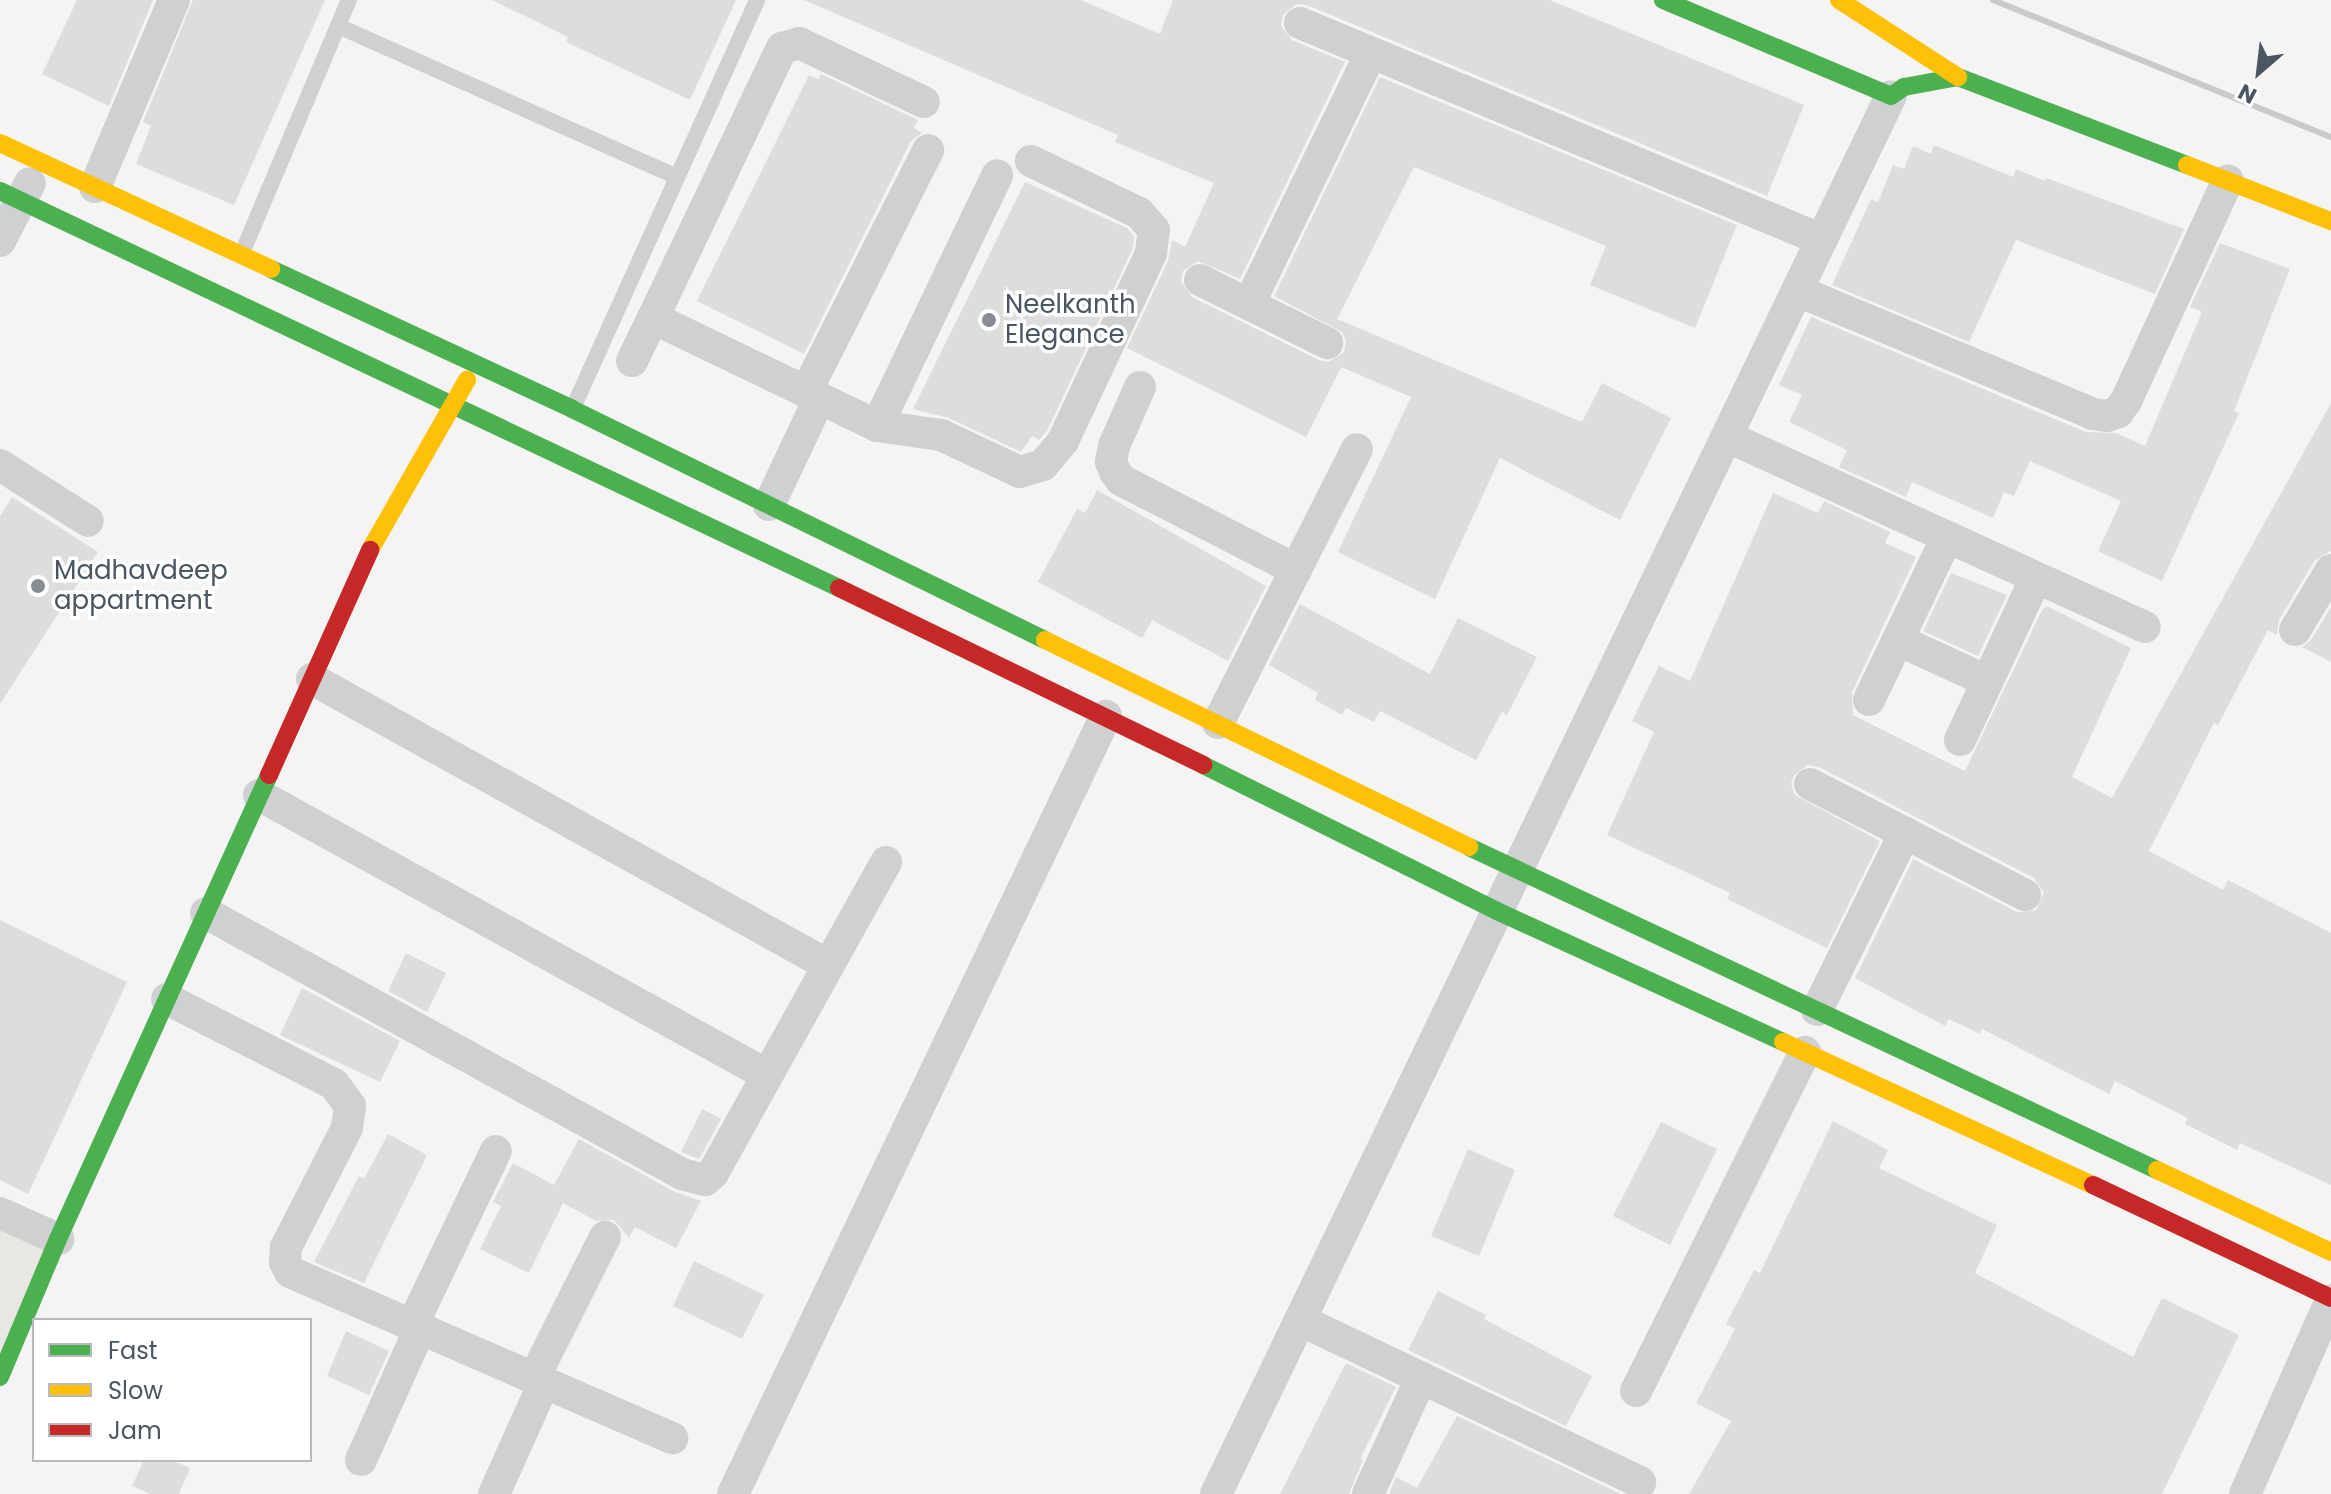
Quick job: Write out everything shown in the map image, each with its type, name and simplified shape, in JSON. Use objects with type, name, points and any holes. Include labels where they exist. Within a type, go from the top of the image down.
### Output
[{"type":"street","points":[[95,187],[174,0]]},
{"type":"street","points":[[1663,0],[1891,96]]},
{"type":"street","points":[[1839,0],[1958,77],[2331,221]]},
{"type":"street","points":[[1300,23],[1822,240]]},
{"type":"street","points":[[632,361],[782,48],[799,43],[924,102]]},
{"type":"street","points":[[1249,304],[1371,53]]},
{"type":"street","points":[[1216,1494],[1891,96],[1904,87],[1958,77]]},
{"type":"street","points":[[0,143],[572,409],[1518,871],[1817,1010],[1998,1117],[2331,1299],[2245,1494]]},
{"type":"street","points":[[769,505],[812,396],[928,150]]},
{"type":"street","points":[[653,318],[877,426],[941,435],[1020,472],[1043,465],[1063,441],[1151,253],[1154,230],[1139,213],[1031,161]]},
{"type":"street","points":[[0,241],[10,196],[40,162]]},
{"type":"street","points":[[877,426],[997,175]]},
{"type":"street","points":[[1798,291],[2093,414],[2107,416],[2118,412],[2126,401],[2228,180]]},
{"type":"street","points":[[10,196],[1106,716],[1497,911],[1805,1052],[1998,1117],[2331,1252]]},
{"type":"street","points":[[1200,280],[1327,343]]},
{"type":"street","points":[[0,1377],[58,1239],[371,549],[476,364]]},
{"type":"street","points":[[1140,387],[1114,446],[1111,462],[1121,480],[1296,570]]},
{"type":"street","points":[[1728,437],[2145,627]]},
{"type":"street","points":[[1218,723],[1357,449]]},
{"type":"street","points":[[0,465],[88,521]]},
{"type":"street","points":[[1869,700],[1947,537]]},
{"type":"street","points":[[2295,630],[2331,570]]},
{"type":"street","points":[[1960,740],[2036,578]]},
{"type":"street","points":[[1898,640],[1987,681]]},
{"type":"street","points":[[312,679],[828,965]]},
{"type":"street","points":[[733,1494],[1106,716]]},
{"type":"street","points":[[1810,784],[2025,895]]},
{"type":"street","points":[[259,795],[767,1075]]},
{"type":"street","points":[[1817,1010],[1905,833]]},
{"type":"street","points":[[206,913],[694,1180],[705,1180],[713,1173],[886,862]]},
{"type":"street","points":[[167,999],[334,1084],[350,1106],[347,1128],[286,1247],[285,1262],[290,1272],[672,1438]]},
{"type":"street","points":[[1636,1391],[1805,1052]]},
{"type":"street","points":[[361,1460],[416,1328],[496,1151]]},
{"type":"street","points":[[0,1213],[58,1239]]},
{"type":"street","points":[[494,1494],[539,1381],[605,1237]]},
{"type":"street","points":[[1300,1320],[1640,1482]]},
{"type":"street","points":[[1368,1494],[1421,1378]]},
{"type":"lane","points":[[241,254],[349,0]]},
{"type":"lane","points":[[572,409],[757,0]]},
{"type":"lane","points":[[338,26],[677,177]]},
{"type":"shaded area","points":[[0,1213],[58,1239],[0,1377]]},
{"type":"building","points":[[77,0],[153,0],[109,106],[42,74]]},
{"type":"building","points":[[193,0],[325,0],[234,205],[136,164],[151,126],[143,122]]},
{"type":"building","points":[[492,0],[736,0],[690,100],[566,42],[568,37]]},
{"type":"building","points":[[804,0],[1081,0],[1160,34],[1173,0],[1550,0],[1804,105],[1767,196],[1307,5],[1297,4],[1283,15],[1281,26],[1292,40],[1345,62],[1240,279],[1198,261],[1183,271],[1181,282],[1192,297],[1319,360],[1329,362],[1344,352],[1346,341],[1342,332],[1274,296],[1380,77],[1737,225],[1695,328],[1590,285],[1606,246],[1414,167],[1337,319],[1582,422],[1602,383],[1671,418],[1620,520],[1500,458],[1435,599],[1338,552],[1411,397],[1341,367],[1306,437],[1127,348],[1168,261],[1172,240],[1185,247],[1214,183],[1115,142],[1118,135]]},
{"type":"building","points":[[821,74],[918,120],[914,128],[922,133],[911,141],[804,354],[697,301],[809,75],[818,79]]},
{"type":"building","points":[[1934,145],[2013,177],[2016,169],[2045,181],[2046,178],[2184,229],[2155,294],[2016,240],[1969,342],[1832,285],[1871,199],[1878,202],[1893,165],[1904,169],[1913,146],[1931,154]]},
{"type":"building","name":"Neelkanth Elegance","points":[[1025,182],[1127,228],[1134,236],[1133,248],[1047,431],[1039,440],[1032,436],[1021,452],[949,418],[913,409]]},
{"type":"building","points":[[2220,243],[2290,269],[2234,411],[2239,413],[2162,581],[2098,551],[2121,501],[2030,461],[2014,496],[2004,492],[1993,518],[1912,482],[1906,497],[1839,467],[1847,450],[1789,422],[1802,395],[1779,385],[1811,317],[2086,432],[2116,433],[2145,446],[2202,312],[2190,307]]},
{"type":"building","points":[[2331,403],[2331,551],[2315,560],[2279,620],[2277,635],[2268,630],[2218,725],[2214,723],[2149,851],[2223,890],[2228,880],[2331,933],[2331,1185],[2240,1143],[2237,1150],[2185,1124],[2188,1118],[2115,1081],[2109,1094],[1982,1029],[1980,1034],[1949,1019],[1945,1026],[1855,978],[1913,859],[2017,912],[2036,910],[2044,893],[2034,878],[1819,767],[1808,765],[1794,775],[1791,784],[1795,795],[1880,841],[1827,948],[1727,899],[1730,893],[1607,835],[1654,732],[1632,721],[1659,666],[1690,681],[1773,493],[1818,513],[1824,501],[1890,532],[1885,543],[1916,557],[1852,692],[1853,715],[1965,771],[2042,610],[2047,606],[2131,648],[2072,777],[2112,798]]},
{"type":"building","points":[[1097,490],[1266,586],[1228,661],[1152,620],[1142,638],[1038,582],[1077,509],[1085,513]]},
{"type":"building","name":"Madhavdeep appartment","points":[[12,497],[98,552],[0,704],[0,516]]},
{"type":"building","points":[[1951,573],[2007,595],[1978,656],[1923,631]]},
{"type":"building","points":[[1300,604],[1430,674],[1458,618],[1537,657],[1507,715],[1502,712],[1476,760],[1380,711],[1374,722],[1346,708],[1342,715],[1315,700],[1318,693],[1269,665]]},
{"type":"building","points":[[2331,607],[2331,662],[2302,647],[2311,640]]},
{"type":"building","points":[[0,920],[127,982],[28,1194],[0,1180]]},
{"type":"building","points":[[406,953],[446,973],[427,1012],[388,991]]},
{"type":"building","points":[[302,988],[400,1041],[380,1082],[280,1035]]},
{"type":"building","points":[[702,1109],[721,1119],[699,1159],[681,1152]]},
{"type":"building","points":[[1833,1121],[1888,1150],[1879,1168],[1997,1225],[1975,1273],[2133,1357],[2162,1298],[2239,1335],[2162,1494],[1689,1494],[1731,1421],[1696,1403],[1735,1329],[1726,1324],[1754,1270],[1760,1273]]},
{"type":"building","points":[[1661,1122],[1717,1149],[1670,1245],[1613,1216]]},
{"type":"building","points":[[388,1134],[427,1155],[364,1283],[314,1262],[359,1176],[364,1179]]},
{"type":"building","points":[[579,1139],[673,1191],[701,1201],[676,1248],[635,1227],[629,1238],[614,1220],[596,1221],[563,1203],[529,1273],[480,1249],[501,1206],[493,1202],[513,1163],[554,1185]]},
{"type":"building","points":[[1468,1149],[1515,1170],[1479,1256],[1431,1236]]},
{"type":"building","points":[[694,1261],[764,1295],[742,1339],[673,1306]]},
{"type":"building","points":[[1438,1291],[1592,1376],[1566,1426],[1408,1350]]},
{"type":"building","points":[[346,1331],[389,1351],[369,1395],[327,1376]]},
{"type":"building","points":[[1346,1363],[1396,1387],[1360,1459],[1363,1460],[1349,1494],[1280,1494]]},
{"type":"building","points":[[1457,1416],[1621,1494],[1389,1494],[1396,1477],[1417,1488]]},
{"type":"building","points":[[143,1462],[176,1462],[190,1468],[179,1494],[150,1494],[132,1486]]},
{"type":"railway","points":[[1993,0],[2331,137]]},
{"type":"traffic: fast","points":[[1663,0],[1891,96],[1904,87],[1958,77],[2187,165]]},
{"type":"traffic: fast","points":[[0,191],[839,588]]},
{"type":"traffic: fast","points":[[271,269],[572,409],[1045,640]]},
{"type":"traffic: fast","points":[[1203,765],[1497,911],[1783,1042]]},
{"type":"traffic: fast","points":[[0,1377],[58,1239],[269,775]]},
{"type":"traffic: fast","points":[[1469,847],[2157,1170]]},
{"type":"traffic: slow","points":[[1839,0],[1958,77]]},
{"type":"traffic: slow","points":[[0,143],[271,269]]},
{"type":"traffic: slow","points":[[2187,165],[2331,221]]},
{"type":"traffic: slow","points":[[370,550],[467,380]]},
{"type":"traffic: slow","points":[[1045,640],[1469,847]]},
{"type":"traffic: slow","points":[[1783,1042],[2093,1185]]},
{"type":"traffic: slow","points":[[2157,1170],[2331,1252]]},
{"type":"traffic: jam","points":[[269,775],[370,550]]},
{"type":"traffic: jam","points":[[839,588],[1203,765]]},
{"type":"traffic: jam","points":[[2093,1185],[2331,1298]]},
{"type":"place","name":"Neelkanth Elegance","points":[[989,320]]},
{"type":"place","name":"Madhavdeep appartment","points":[[38,586]]}]
